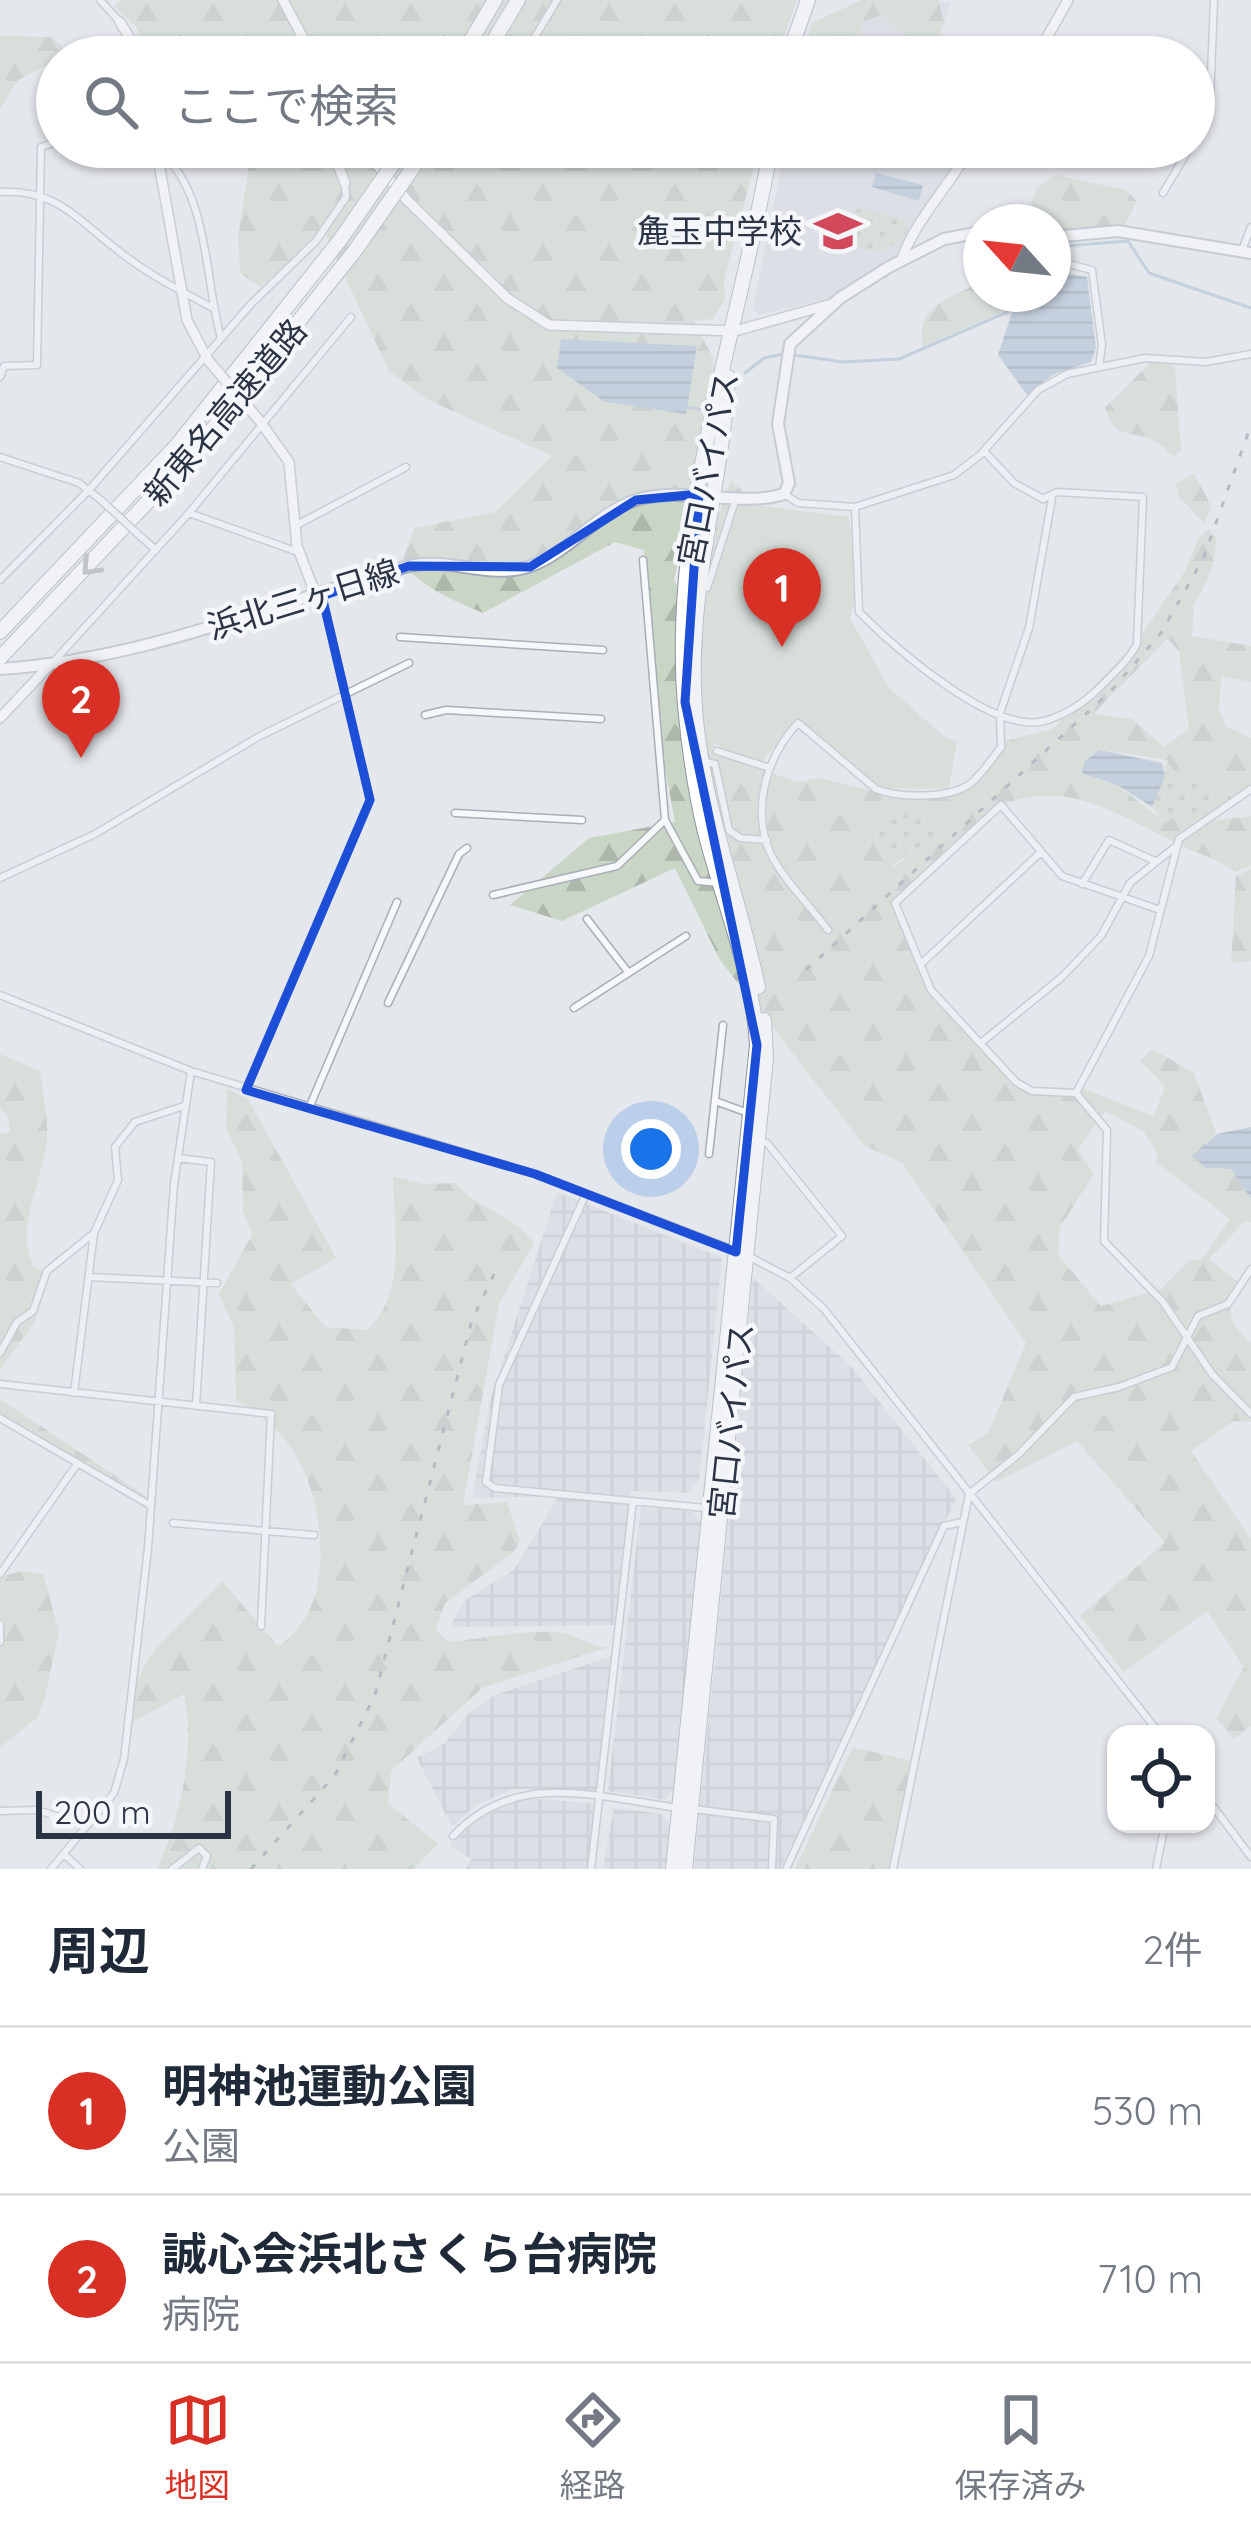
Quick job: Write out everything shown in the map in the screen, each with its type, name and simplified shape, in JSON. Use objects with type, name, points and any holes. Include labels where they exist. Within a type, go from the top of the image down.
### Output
[{"type":"highway","points":[[474,36],[495,0]]},
{"type":"highway","points":[[497,36],[518,0]]},
{"type":"highway","points":[[795,36],[808,0]]},
{"type":"highway","name":"新東名高速道路","points":[[0,632],[177,445],[340,240],[390,168]]},
{"type":"highway","name":"新東名高速道路","points":[[0,658],[190,456],[354,252],[413,168]]},
{"type":"highway","name":"宮口バイパス","points":[[685,1869],[685,1808],[710,1509],[758,1141],[765,1025],[693,774],[685,702],[688,564],[767,168]]},
{"type":"highway","name":"宮口バイパス","points":[[673,1869],[685,1808],[742,1254],[756,1020],[701,761],[694,641],[705,494]]},
{"type":"main road","points":[[1071,235],[1118,231],[1246,253]]},
{"type":"main road","points":[[784,494],[788,476],[777,434],[787,351],[835,303],[902,261],[944,239],[963,235]]},
{"type":"main road","name":"浜北三ヶ日線","points":[[0,669],[92,661],[320,597],[409,566],[434,563],[505,572],[530,566],[637,500],[784,494]]},
{"type":"street","points":[[100,0],[128,36]]},
{"type":"street","points":[[283,0],[303,36]]},
{"type":"street","points":[[536,36],[557,0]]},
{"type":"street","points":[[1048,36],[1068,0]]},
{"type":"street","points":[[1213,36],[1214,0]]},
{"type":"street","points":[[0,377],[4,366],[38,364],[41,168]]},
{"type":"street","points":[[159,168],[191,334],[289,462],[298,552],[320,597],[370,800],[246,1090]]},
{"type":"street","points":[[175,168],[202,229],[221,338]]},
{"type":"street","points":[[0,580],[89,490],[221,338],[316,241],[346,197],[339,168]]},
{"type":"street","points":[[380,168],[526,314],[577,329],[735,331],[835,303]]},
{"type":"street","points":[[902,261],[918,225],[949,189],[960,168]]},
{"type":"street","points":[[1163,193],[1178,168]]},
{"type":"street","points":[[0,192],[40,193],[68,206],[116,249],[213,308]]},
{"type":"street","points":[[1246,253],[1251,227]]},
{"type":"street","points":[[1071,265],[1092,270],[1102,344],[1099,368]]},
{"type":"street","points":[[0,718],[189,513],[351,316]]},
{"type":"street","points":[[784,494],[798,503],[855,507],[954,475],[984,451],[1050,381],[1145,358],[1206,362],[1251,354]]},
{"type":"street","points":[[855,507],[859,612],[924,674],[1000,713],[1036,722],[1072,712],[1137,644],[1143,497],[1052,494],[1043,500],[1014,483],[984,451]]},
{"type":"street","points":[[0,457],[89,490],[156,550]]},
{"type":"street","points":[[295,526],[406,467]]},
{"type":"street","points":[[828,930],[766,840],[767,767],[798,723],[876,790],[890,795],[954,791],[970,783],[1001,747],[1000,713],[1029,628],[1052,494]]},
{"type":"street","points":[[707,588],[737,495]]},
{"type":"street","points":[[189,513],[298,552]]},
{"type":"street","points":[[643,560],[665,820],[698,881],[724,882]]},
{"type":"street","points":[[400,638],[603,650]]},
{"type":"street","points":[[0,878],[95,834],[258,737],[409,663]]},
{"type":"street","points":[[425,716],[446,710],[602,719]]},
{"type":"street","points":[[717,751],[767,767]]},
{"type":"street","points":[[701,761],[715,764],[729,830],[740,838],[766,840]]},
{"type":"street","points":[[1076,1093],[1148,956],[1175,847],[1184,831],[1251,789]]},
{"type":"street","points":[[1160,910],[1062,877],[1001,805],[896,904],[931,990],[1016,1082],[1032,1091],[1076,1093],[1111,1136],[1104,1241],[1186,1335],[1212,1374],[1251,1414]]},
{"type":"street","points":[[455,813],[582,820]]},
{"type":"street","points":[[493,895],[617,866],[665,820]]},
{"type":"street","points":[[1082,884],[1109,840],[1154,861]]},
{"type":"street","points":[[982,1042],[1048,990],[1096,942],[1119,897],[1175,847]]},
{"type":"street","points":[[388,1003],[459,854],[467,848]]},
{"type":"street","points":[[921,964],[1040,854]]},
{"type":"street","points":[[309,1108],[397,902]]},
{"type":"street","points":[[587,919],[628,972]]},
{"type":"street","points":[[574,1008],[686,936]]},
{"type":"street","points":[[0,995],[246,1090],[586,1193],[742,1254],[790,1278],[838,1326],[1153,1725]]},
{"type":"street","points":[[709,1154],[723,1025]]},
{"type":"street","points":[[51,1869],[114,1793],[124,1759],[177,1158],[191,1071]]},
{"type":"street","points":[[715,1101],[751,1114]]},
{"type":"street","points":[[74,1394],[94,1233],[118,1180],[115,1147],[122,1132],[150,1115],[184,1106]]},
{"type":"street","points":[[758,1141],[767,1143],[842,1236],[790,1278]]},
{"type":"street","points":[[177,1158],[212,1162],[196,1406]]},
{"type":"street","points":[[586,1193],[499,1385],[486,1482],[495,1489],[710,1509]]},
{"type":"street","points":[[0,1353],[17,1322],[33,1311],[47,1271],[94,1233]]},
{"type":"street","points":[[893,1869],[969,1495],[1039,1435],[1067,1401],[1172,1367],[1198,1316],[1228,1304],[1251,1269]]},
{"type":"street","points":[[88,1277],[217,1283]]},
{"type":"street","points":[[0,1384],[271,1414],[261,1626]]},
{"type":"street","points":[[0,1418],[139,1494],[148,1504]]},
{"type":"street","points":[[0,1574],[77,1463]]},
{"type":"street","points":[[591,1869],[633,1501]]},
{"type":"street","points":[[786,1869],[944,1526],[962,1522]]},
{"type":"street","points":[[173,1523],[314,1535]]},
{"type":"street","points":[[0,1624],[0,1642]]},
{"type":"street","points":[[453,1836],[476,1812],[511,1795],[602,1798],[774,1819],[772,1869]]},
{"type":"street","points":[[1215,1809],[1251,1857]]},
{"type":"street","points":[[0,1811],[36,1810],[87,1825]]},
{"type":"street","points":[[1156,1869],[1163,1833]]},
{"type":"street","points":[[172,1869],[199,1848],[207,1856],[202,1869]]},
{"type":"street","points":[[63,1854],[80,1869]]},
{"type":"highlighted area","points":[[699,494],[685,702],[757,1045],[736,1252],[535,1174],[246,1090],[370,800],[322,596],[409,566],[530,567],[636,500]]},
{"type":"shaded area","points":[[862,0],[951,2],[940,36],[808,36],[812,23]]},
{"type":"shaded area","name":"麁玉中学校","points":[[781,168],[952,168],[891,262],[831,298],[759,315],[753,309]]},
{"type":"shaded area","points":[[557,1192],[722,1258],[699,1480],[687,1493],[631,1491],[614,1625],[450,1627],[463,1602],[514,1570],[559,1496],[472,1498],[491,1397]]},
{"type":"shaded area","points":[[753,1278],[852,1367],[956,1499],[780,1869],[694,1869]]},
{"type":"shaded area","points":[[641,1507],[693,1512],[702,1524],[674,1789],[665,1800],[608,1791]]},
{"type":"shaded area","points":[[612,1656],[598,1790],[513,1789],[476,1805],[452,1827],[417,1758],[444,1744],[469,1713],[495,1695]]},
{"type":"shaded area","points":[[522,1798],[594,1803],[591,1856],[585,1869],[466,1869],[472,1859],[449,1846],[487,1810]]},
{"type":"shaded area","points":[[614,1808],[661,1814],[670,1824],[665,1869],[603,1869]]},
{"type":"green space","points":[[121,0],[797,0],[784,36],[139,36],[114,6]]},
{"type":"green space","points":[[862,0],[938,0],[944,22],[940,36],[906,36],[882,15],[866,20],[857,36],[809,36],[812,23]]},
{"type":"green space","points":[[0,36],[36,37],[36,71],[18,80],[0,109]]},
{"type":"green space","points":[[249,168],[754,168],[724,281],[725,300],[713,319],[694,321],[713,358],[715,375],[674,580],[686,601],[683,616],[731,480],[754,502],[713,702],[715,753],[797,782],[819,778],[879,793],[929,795],[970,783],[1005,741],[1053,729],[1138,640],[1185,571],[1198,538],[1209,529],[1216,537],[1213,563],[1189,611],[1094,714],[1132,719],[1164,747],[1189,729],[1179,651],[1168,639],[1194,605],[1192,636],[1251,646],[1251,682],[1221,676],[1219,711],[1226,726],[1251,738],[1251,786],[1236,798],[1175,773],[1168,760],[1101,750],[1082,773],[1120,787],[1166,823],[1181,810],[1186,824],[1251,816],[1251,865],[1235,872],[1099,806],[1079,799],[1036,796],[1014,801],[987,817],[892,900],[928,978],[1022,1087],[1084,1089],[1154,1116],[1165,1086],[1140,1061],[1152,1049],[1194,1073],[1216,1133],[1195,1157],[1206,1168],[1231,1169],[1251,1199],[1251,1223],[1246,1220],[1209,1259],[1237,1281],[1231,1315],[1251,1343],[1251,1422],[1233,1421],[1191,1451],[1251,1539],[1251,1726],[1234,1739],[1216,1718],[1244,1667],[1207,1611],[1124,1672],[1080,1616],[1165,1542],[1077,1441],[996,1482],[968,1445],[988,1433],[1026,1343],[902,1163],[865,1146],[720,960],[675,868],[562,921],[510,905],[589,838],[675,822],[651,692],[644,550],[615,542],[483,613],[420,580],[402,563],[414,528],[495,512],[552,456],[426,399],[389,371],[324,232],[260,287],[240,273],[238,237]],"holes":[[[932,814],[940,832],[893,867],[874,842],[880,821]],[[1105,1111],[1143,1131],[1158,1153],[1156,1162],[1230,1219],[1202,1259],[1190,1260],[1161,1289],[1101,1306],[1058,1255],[1060,1227],[1094,1174],[1078,1150]]]},
{"type":"green space","points":[[1056,175],[1126,190],[1137,201],[1123,228],[1071,231],[1071,204],[1031,204],[1037,188]]},
{"type":"green space","points":[[861,208],[906,220],[909,229],[882,250],[846,244],[852,212]]},
{"type":"green space","points":[[963,290],[963,312],[1000,313],[923,346],[925,320]]},
{"type":"green space","points":[[1160,353],[1175,369],[1181,451],[1174,456],[1151,439],[1121,431],[1105,408]]},
{"type":"green space","points":[[1194,473],[1211,506],[1204,523],[1179,497],[1176,484]]},
{"type":"green space","points":[[744,496],[763,506],[849,517],[857,593],[850,618],[889,688],[946,738],[957,741],[949,789],[877,788],[799,721],[761,762],[732,753],[711,738],[701,720],[704,606]]},
{"type":"green space","points":[[1168,760],[1175,773],[1236,798],[1204,820],[1186,824],[1180,810],[1166,824],[1152,807]]},
{"type":"green space","points":[[933,814],[940,833],[891,866],[874,842],[880,821]]},
{"type":"green space","points":[[1251,869],[1251,961],[1231,963],[1236,876]]},
{"type":"green space","points":[[0,1054],[40,1071],[46,1147],[27,1238],[34,1268],[47,1271],[35,1322],[0,1369],[0,1134],[10,1132],[8,1116],[0,1109]]},
{"type":"green space","points":[[227,1089],[248,1099],[336,1258],[291,1284],[325,1327],[367,1330],[380,1315],[395,1258],[393,1176],[422,1184],[455,1183],[534,1243],[499,1304],[463,1505],[507,1502],[520,1541],[514,1552],[445,1603],[436,1629],[448,1642],[555,1632],[609,1647],[482,1688],[391,1771],[388,1804],[438,1843],[414,1869],[157,1869],[184,1783],[188,1737],[184,1694],[129,1724],[148,1659],[222,1581],[278,1646],[297,1630],[318,1584],[319,1530],[307,1479],[278,1431],[236,1400],[234,1328],[219,1294],[252,1235],[243,1211],[242,1163],[226,1127]]},
{"type":"green space","points":[[0,1399],[146,1496],[144,1504],[0,1421]]},
{"type":"green space","points":[[22,1571],[43,1574],[59,1632],[38,1717],[0,1747],[0,1577]]},
{"type":"green space","points":[[853,1747],[915,1762],[888,1869],[795,1869]]},
{"type":"water","points":[[876,173],[923,185],[919,201],[872,187]]},
{"type":"water","points":[[1071,274],[1087,277],[1096,348],[1091,362],[1054,374],[1027,395],[998,355],[1012,312],[1071,312]]},
{"type":"water","points":[[561,339],[697,346],[686,414],[605,402],[557,368]]},
{"type":"water","points":[[1100,750],[1162,763],[1165,777],[1152,807],[1119,786],[1082,773],[1085,761]]},
{"type":"water","points":[[1251,1127],[1251,1199],[1231,1169],[1206,1168],[1192,1156],[1217,1134]]},
{"type":"waterway","points":[[1071,246],[1128,241],[1149,273],[1251,308]]},
{"type":"waterway","points":[[794,355],[843,362],[899,359],[1007,312]]},
{"type":"waterway","points":[[745,373],[764,358],[783,354]]},
{"type":"waterway","points":[[687,407],[705,410]]},
{"type":"railway","points":[[806,970],[1111,691],[1161,633],[1203,559],[1251,425]]},
{"type":"railway","points":[[251,1869],[335,1775],[375,1695],[472,1320],[497,1268]]},
{"type":"place","name":"麁玉中学校","points":[[838,231]]},
{"type":"place","name":"明神池運動公園","points":[[782,647]]},
{"type":"place","name":"誠心会浜北さくら台病院","points":[[81,758]]}]
